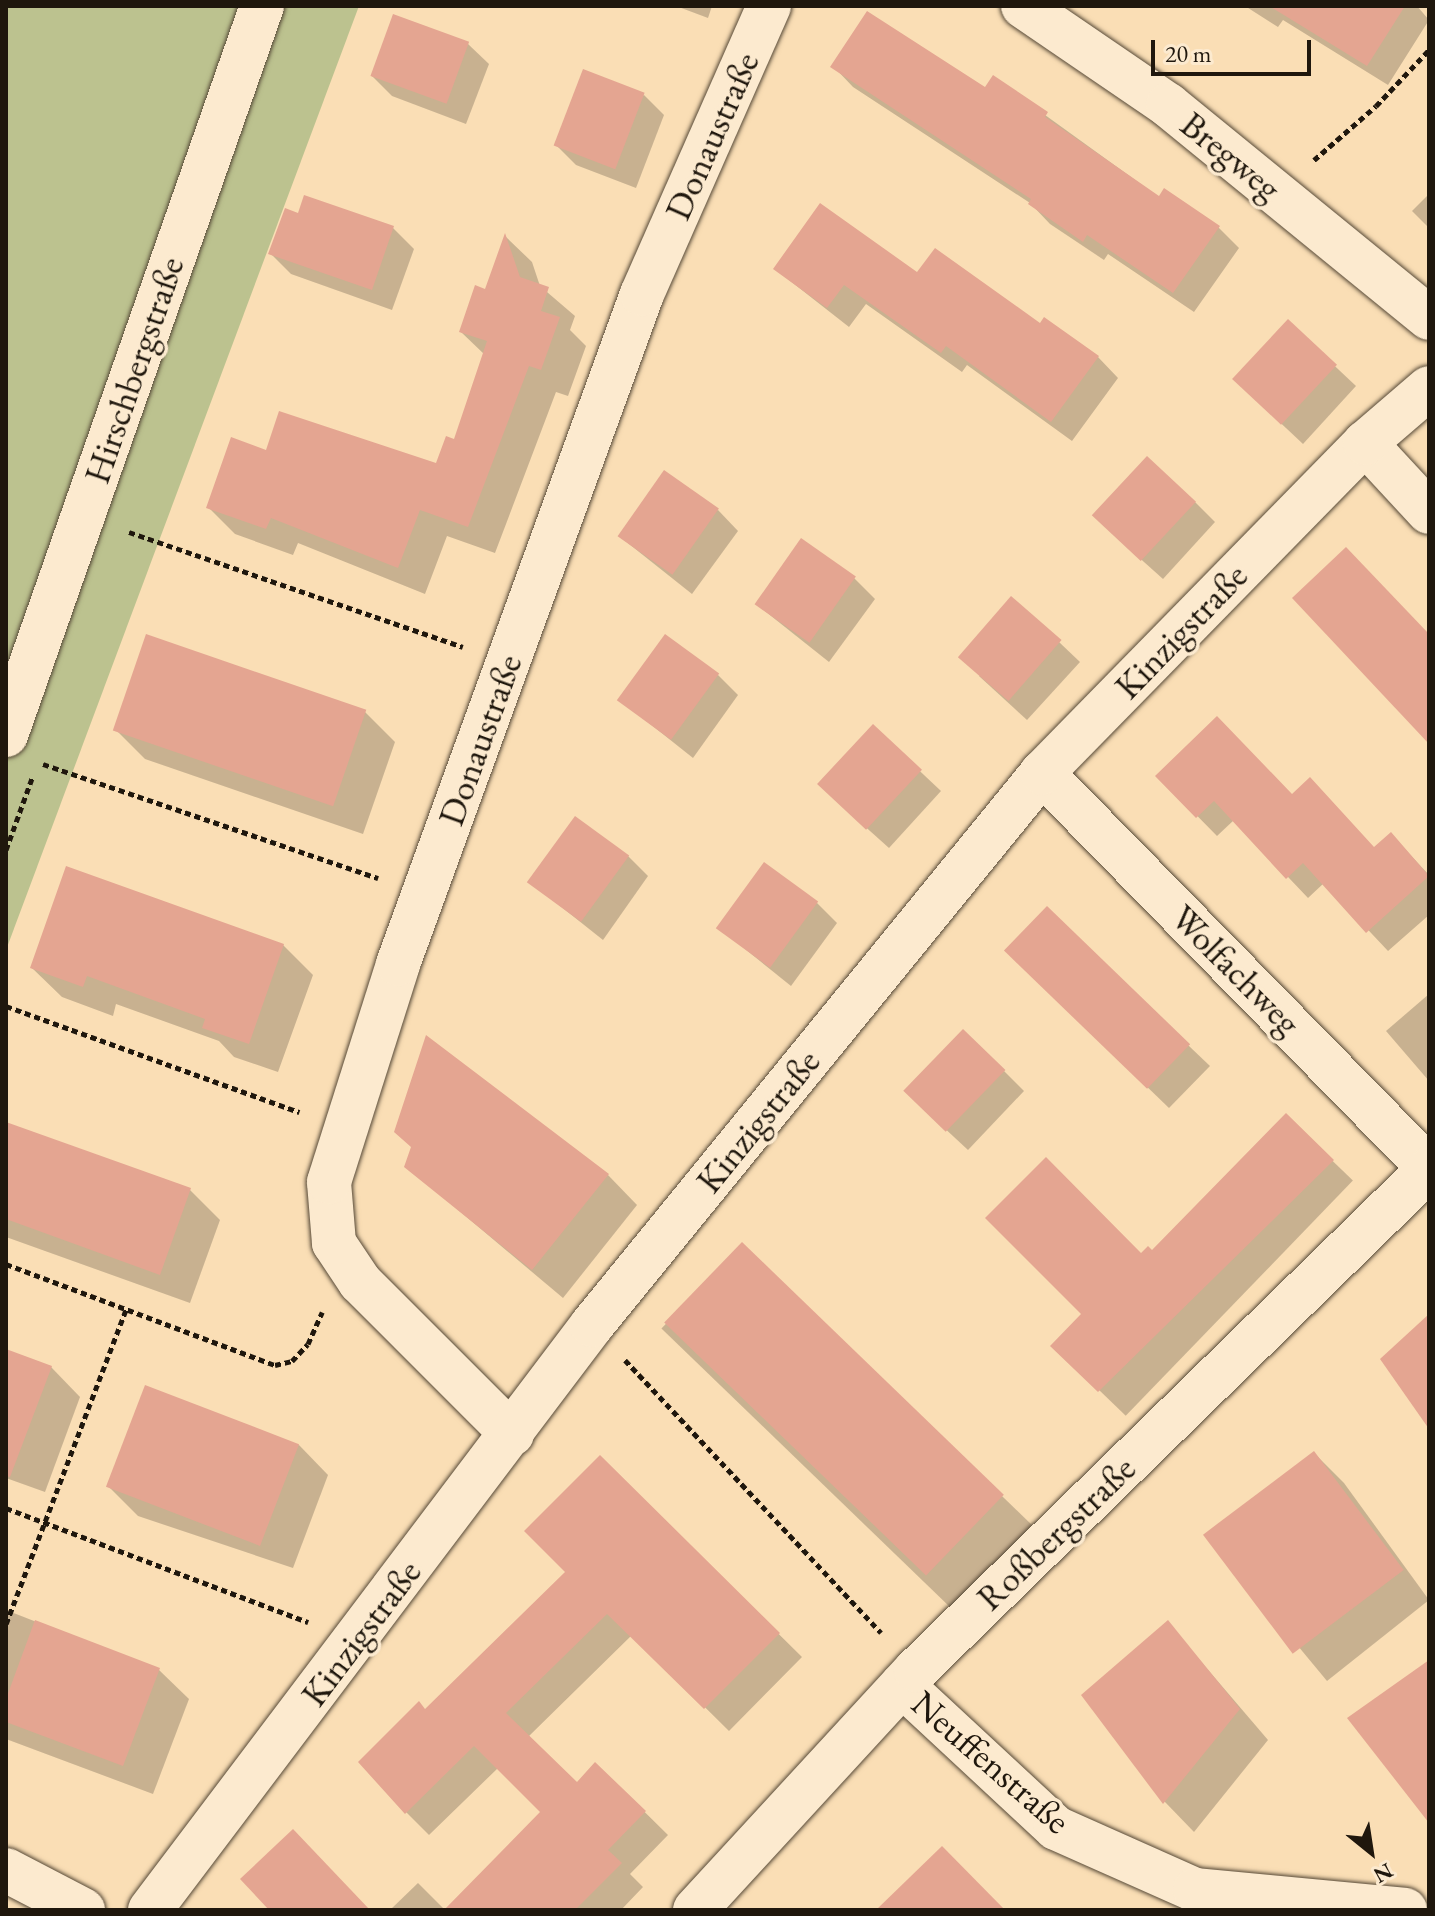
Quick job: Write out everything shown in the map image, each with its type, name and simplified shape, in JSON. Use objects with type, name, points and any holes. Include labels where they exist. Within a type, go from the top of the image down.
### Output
[{"type":"street","name":"Hirschbergstraße","points":[[22,748],[262,6]]},
{"type":"street","name":"Donaustraße","points":[[512,1434],[360,1282],[334,1243],[329,1182],[424,894],[642,294],[769,6]]},
{"type":"street","name":"Bregweg","points":[[1023,6],[1168,105],[1429,318]]},
{"type":"street","name":"Kinzigstraße","points":[[150,1910],[592,1325],[1042,773],[1365,443],[1429,388]]},
{"type":"street","points":[[1365,443],[1429,512]]},
{"type":"street","name":"Wolfachweg","points":[[1042,773],[1429,1169]]},
{"type":"street","name":"Roßbergstraße","points":[[695,1910],[909,1677],[1429,1169]]},
{"type":"street","name":"Neuffenstraße","points":[[909,1677],[1056,1828],[1195,1890],[1405,1910]]},
{"type":"street","points":[[6,1870],[83,1910]]},
{"type":"path","points":[[1275,193],[1376,106],[1429,50]]},
{"type":"path","points":[[116,528],[508,662]]},
{"type":"path","points":[[22,748],[424,894]]},
{"type":"path","points":[[6,1006],[346,1129]]},
{"type":"path","points":[[6,1264],[275,1365],[292,1361],[308,1344],[323,1308],[360,1282]]},
{"type":"path","points":[[6,1624],[126,1309]]},
{"type":"path","points":[[592,1325],[909,1677]]},
{"type":"path","points":[[6,1508],[355,1641]]},
{"type":"green space","points":[[6,6],[359,6],[6,950]]},
{"type":"building","points":[[1269,6],[1405,6],[1367,66]]},
{"type":"building","points":[[867,11],[985,87],[993,75],[1048,112],[1045,117],[1159,196],[1164,188],[1220,226],[1173,293],[1087,235],[1083,242],[1028,204],[1031,199],[830,67]]},
{"type":"building","points":[[393,14],[469,42],[447,104],[370,76]]},
{"type":"building","points":[[583,69],[645,93],[615,169],[554,146]]},
{"type":"building","points":[[304,195],[394,226],[372,290],[268,254],[285,208],[298,213]]},
{"type":"building","points":[[820,203],[917,272],[935,248],[1040,323],[1044,317],[1099,356],[1051,422],[946,346],[941,353],[844,285],[827,308],[773,269]]},
{"type":"building","points":[[505,233],[520,277],[549,287],[541,311],[560,317],[541,370],[529,366],[468,527],[420,510],[398,568],[271,518],[266,529],[206,508],[231,437],[266,450],[279,411],[436,463],[446,436],[454,439],[487,341],[459,332],[475,285],[485,289]]},
{"type":"building","points":[[1288,319],[1337,365],[1281,425],[1232,379]]},
{"type":"building","points":[[1147,456],[1196,502],[1141,561],[1092,515]]},
{"type":"building","points":[[664,470],[719,508],[672,575],[618,536]]},
{"type":"building","points":[[801,538],[856,576],[809,643],[755,604]]},
{"type":"building","points":[[1346,547],[1429,634],[1429,744],[1292,598]]},
{"type":"building","points":[[1011,596],[1062,640],[1008,701],[958,657]]},
{"type":"building","points":[[146,634],[366,710],[333,806],[113,730]]},
{"type":"building","points":[[665,634],[719,673],[671,740],[617,700]]},
{"type":"building","points":[[1217,716],[1292,794],[1310,777],[1374,847],[1391,832],[1429,876],[1366,933],[1303,863],[1286,879],[1214,801],[1196,818],[1155,776]]},
{"type":"building","points":[[873,724],[922,770],[866,830],[817,784]]},
{"type":"building","points":[[575,816],[629,855],[581,922],[527,882]]},
{"type":"building","points":[[764,862],[818,901],[770,968],[716,928]]},
{"type":"building","points":[[66,866],[284,944],[249,1044],[202,1028],[205,1019],[87,976],[83,987],[30,968]]},
{"type":"building","points":[[1047,906],[1190,1044],[1147,1089],[1004,951]]},
{"type":"building","points":[[963,1029],[1005,1070],[946,1132],[903,1091]]},
{"type":"building","points":[[426,1035],[609,1174],[532,1270],[404,1167],[411,1147],[394,1132]]},
{"type":"building","points":[[1286,1113],[1334,1160],[1098,1392],[1050,1346],[1081,1314],[985,1218],[1046,1157],[1141,1253],[1148,1246],[1152,1250]]},
{"type":"building","points":[[6,1122],[191,1188],[160,1275],[6,1219]]},
{"type":"building","points":[[742,1242],[1004,1495],[926,1575],[664,1323]]},
{"type":"building","points":[[1429,1314],[1429,1429],[1380,1359]]},
{"type":"building","points":[[6,1349],[52,1366],[10,1477],[6,1476]]},
{"type":"building","points":[[145,1385],[299,1444],[260,1546],[106,1487]]},
{"type":"building","points":[[1314,1451],[1404,1570],[1293,1654],[1203,1535]]},
{"type":"building","points":[[600,1455],[780,1633],[704,1709],[607,1614],[506,1713],[577,1782],[595,1762],[646,1811],[608,1850],[622,1863],[575,1910],[444,1910],[540,1812],[474,1746],[405,1814],[358,1762],[419,1701],[425,1709],[565,1572],[524,1531]]},
{"type":"building","points":[[35,1620],[160,1668],[123,1766],[6,1722],[6,1699]]},
{"type":"building","points":[[1168,1620],[1240,1709],[1163,1804],[1081,1695]]},
{"type":"building","points":[[1429,1660],[1429,1823],[1347,1718]]},
{"type":"building","points":[[293,1829],[370,1910],[269,1910],[240,1879]]},
{"type":"building","points":[[942,1846],[1005,1910],[876,1910]]}]
